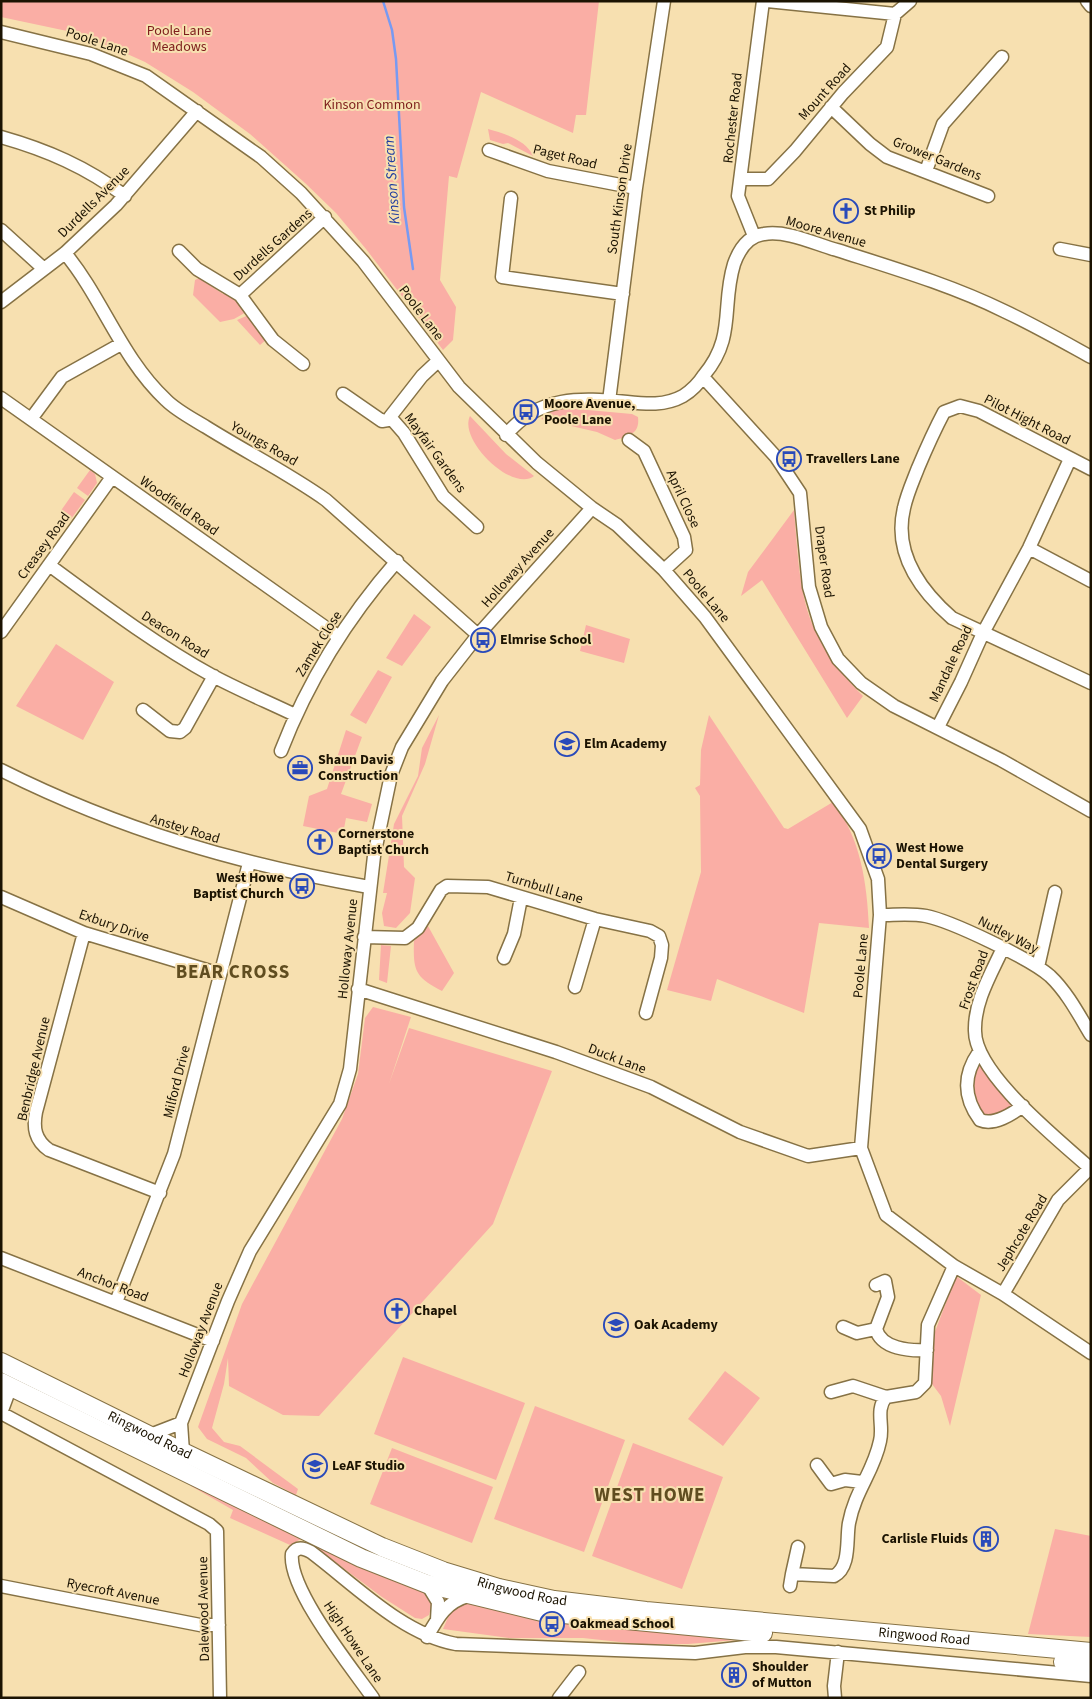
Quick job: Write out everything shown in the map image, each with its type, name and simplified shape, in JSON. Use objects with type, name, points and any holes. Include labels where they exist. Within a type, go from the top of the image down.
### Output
[{"type":"highway","name":"Ringwood Road","points":[[1,1362],[382,1547],[443,1571],[532,1596],[646,1611],[1091,1652]]},
{"type":"highway","name":"Ringwood Road","points":[[2,1382],[24,1395],[361,1558],[427,1584],[468,1596],[542,1612],[582,1618],[824,1638],[1091,1665]]},
{"type":"street","name":"South Kinson Drive","points":[[609,401],[636,188],[664,1]]},
{"type":"street","points":[[765,1],[844,5],[895,14],[910,1]]},
{"type":"street","name":"Rochester Road","points":[[754,236],[738,196],[742,178],[745,132],[765,1]]},
{"type":"street","points":[[1087,1],[1091,6]]},
{"type":"street","name":"Mount Road","points":[[742,178],[768,179],[887,47],[895,14]]},
{"type":"street","name":"Poole Lane","points":[[1,32],[91,54],[118,63],[146,76],[261,157],[293,184],[364,261],[438,361],[506,435],[592,508],[617,525],[664,570],[706,617],[860,829],[878,879],[880,915],[861,1148],[886,1215],[954,1266],[1003,1294],[1091,1353]]},
{"type":"street","points":[[926,171],[942,124],[1002,57]]},
{"type":"street","name":"Grower Gardens","points":[[831,107],[870,144],[887,157],[988,196]]},
{"type":"street","name":"Durdells Avenue","points":[[1,302],[65,253],[125,196],[197,111]]},
{"type":"street","points":[[1,137],[32,146],[82,167],[125,196]]},
{"type":"street","name":"Paget Road","points":[[489,150],[548,171],[636,188]]},
{"type":"street","points":[[511,198],[502,276],[623,294]]},
{"type":"street","name":"Durdells Gardens","points":[[240,295],[325,217]]},
{"type":"street","points":[[1,230],[44,270]]},
{"type":"street","name":"Moore Avenue","points":[[754,236],[778,233],[908,272],[1003,310],[1091,357]]},
{"type":"street","points":[[506,435],[522,418],[540,407],[563,401],[609,401],[646,404],[665,402],[683,396],[703,377],[716,361],[723,345],[734,265],[740,250],[754,236]]},
{"type":"street","points":[[1060,249],[1091,255]]},
{"type":"street","name":"Durdells Gardens","points":[[179,252],[197,269],[240,295],[273,340],[303,364]]},
{"type":"street","name":"Youngs Road","points":[[65,253],[96,295],[121,344],[148,381],[167,401],[224,438],[304,484],[345,515],[478,635]]},
{"type":"street","points":[[31,419],[62,377],[121,344]]},
{"type":"street","name":"Mayfair Gardens","points":[[343,394],[382,421],[388,420],[422,376],[438,361]]},
{"type":"street","name":"Draper Road","points":[[703,377],[771,451],[800,493],[809,587],[821,626],[838,659],[861,683],[894,706],[938,727]]},
{"type":"street","name":"Woodfield Road","points":[[1,398],[339,637]]},
{"type":"street","name":"Pilot Hight Road","points":[[1091,469],[979,411],[960,406],[944,412],[932,434],[903,510],[902,540],[909,566],[918,583],[936,604],[952,618],[1091,684]]},
{"type":"street","name":"Mayfair Gardens","points":[[390,418],[404,433],[443,496],[477,527]]},
{"type":"street","name":"April Close","points":[[629,440],[644,451],[684,537],[686,550],[664,570]]},
{"type":"street","name":"Mandale Road","points":[[938,727],[961,682],[982,633],[1029,548],[1070,459]]},
{"type":"street","name":"Creasey Road","points":[[1,632],[112,477]]},
{"type":"street","name":"Holloway Avenue","points":[[183,1452],[181,1423],[250,1251],[340,1104],[350,1069],[369,887],[384,802],[391,775],[402,747],[442,681],[478,635],[592,508]]},
{"type":"street","points":[[1029,548],[1091,581]]},
{"type":"street","name":"Zamek Close","points":[[281,751],[295,715],[339,637],[371,590],[397,561]]},
{"type":"street","name":"Deacon Road","points":[[49,565],[128,623],[214,676],[295,715]]},
{"type":"street","points":[[143,710],[170,731],[180,732],[214,676]]},
{"type":"street","points":[[938,727],[1091,810]]},
{"type":"street","name":"Anstey Road","points":[[1,770],[38,789],[136,829],[289,873],[369,887]]},
{"type":"street","name":"Milford Drive","points":[[116,1302],[160,1193],[179,1138],[249,863]]},
{"type":"street","name":"Turnbull Lane","points":[[364,936],[405,938],[418,928],[434,899],[447,886],[488,887],[596,919],[650,931],[659,936],[662,945],[661,958],[646,1013]]},
{"type":"street","points":[[1038,967],[1055,892]]},
{"type":"street","name":"Exbury Drive","points":[[1,897],[84,934],[220,974]]},
{"type":"street","points":[[504,958],[514,934],[521,898]]},
{"type":"street","name":"Nutley Way","points":[[880,915],[926,916],[959,928],[1003,948],[1038,967],[1057,984],[1091,1035]]},
{"type":"street","points":[[575,987],[596,919]]},
{"type":"street","name":"Benbridge Avenue","points":[[84,934],[36,1112],[35,1131],[42,1145],[49,1150],[160,1193]]},
{"type":"street","name":"Frost Road","points":[[1003,948],[976,1012],[975,1040],[979,1052],[989,1070],[1090,1169]]},
{"type":"street","name":"Duck Lane","points":[[358,989],[556,1052],[651,1088],[740,1132],[808,1156],[861,1148]]},
{"type":"street","points":[[979,1052],[970,1066],[966,1088],[967,1096],[980,1120],[985,1122],[997,1120],[1024,1106]]},
{"type":"street","name":"Jephcote Road","points":[[1003,1294],[1058,1200],[1090,1169]]},
{"type":"street","name":"Anchor Road","points":[[1,1258],[213,1341]]},
{"type":"street","points":[[831,1392],[853,1386],[886,1397],[912,1393],[920,1389],[925,1383],[928,1325],[954,1266]]},
{"type":"street","points":[[897,1275],[881,1283],[888,1297],[876,1329],[880,1338],[895,1346],[927,1350]]},
{"type":"street","points":[[843,1327],[857,1334],[876,1329]]},
{"type":"street","points":[[1,1413],[8,1394],[2,1382]]},
{"type":"street","points":[[6,1400],[17,1394],[24,1395]]},
{"type":"street","points":[[798,1547],[791,1580],[834,1576],[841,1570],[845,1560],[851,1512],[862,1482],[872,1468],[878,1450],[882,1432],[880,1406],[886,1397]]},
{"type":"street","name":"Dalewood Avenue","points":[[1,1413],[209,1524],[217,1531],[220,1698]]},
{"type":"street","points":[[150,1435],[181,1423]]},
{"type":"street","points":[[817,1465],[831,1484],[845,1480],[862,1482]]},
{"type":"street","name":"Ringwood Road","points":[[309,1603],[296,1581],[290,1563],[292,1554],[298,1548],[304,1548],[311,1552],[404,1623],[427,1637],[440,1641],[469,1645],[628,1652],[695,1653],[759,1646],[1091,1676]]},
{"type":"street","points":[[427,1584],[438,1602],[436,1620]]},
{"type":"street","name":"Ryecroft Avenue","points":[[1,1586],[200,1625],[219,1625]]},
{"type":"street","name":"Ringwood Road","points":[[427,1637],[446,1607],[455,1599],[468,1596]]},
{"type":"street","name":"High Howe Lane","points":[[309,1603],[373,1698]]},
{"type":"street","points":[[835,1698],[833,1692],[838,1652]]},
{"type":"street","points":[[559,1698],[579,1672]]},
{"type":"green space","name":"Kinson Common","points":[[1,1],[599,1],[586,115],[576,115],[573,133],[481,92],[457,178],[449,176],[440,280],[456,307],[453,340],[443,350],[336,213],[250,134],[193,92],[145,62],[114,48],[67,31],[1,17]]},
{"type":"green space","points":[[488,129],[520,141],[530,150],[533,156],[508,143],[503,144],[490,140]]},
{"type":"green space","points":[[199,278],[223,294],[227,293],[248,311],[234,319],[220,322],[193,295],[195,280]]},
{"type":"green space","points":[[251,314],[267,339],[260,345],[237,320]]},
{"type":"green space","points":[[555,407],[632,414],[638,417],[638,423],[635,431],[615,440],[597,432],[541,419]]},
{"type":"green space","points":[[470,416],[506,454],[534,476],[525,479],[513,477],[501,471],[490,461],[479,450],[472,438],[468,426]]},
{"type":"green space","points":[[90,470],[95,474],[97,483],[88,496],[77,488]]},
{"type":"green space","points":[[74,492],[85,500],[71,519],[60,512]]},
{"type":"green space","points":[[794,510],[802,589],[815,631],[842,673],[863,696],[847,718],[762,580],[741,596],[748,572]]},
{"type":"green space","points":[[414,614],[431,627],[402,666],[386,658]]},
{"type":"green space","points":[[586,625],[630,639],[624,663],[580,651]]},
{"type":"green space","points":[[56,644],[114,682],[83,740],[16,706]]},
{"type":"green space","points":[[378,670],[392,677],[366,724],[350,715]]},
{"type":"green space","points":[[439,715],[425,764],[402,816],[404,867],[415,878],[410,913],[396,928],[384,926],[382,913],[387,893],[383,893],[394,824],[418,776],[422,748]]},
{"type":"green space","points":[[709,715],[784,828],[788,829],[833,802],[843,816],[856,846],[864,878],[869,928],[819,923],[804,1013],[717,979],[711,1001],[667,990],[701,872],[700,796],[695,788],[700,785],[701,750]]},
{"type":"green space","points":[[346,730],[362,737],[341,794],[372,804],[367,822],[346,818],[343,834],[303,826],[309,796],[327,789]]},
{"type":"green space","points":[[428,926],[454,973],[442,991],[426,982],[417,972],[415,966],[414,941]]},
{"type":"green space","points":[[381,945],[391,946],[387,983],[379,980]]},
{"type":"green space","points":[[373,1007],[411,1017],[389,1084],[409,1028],[552,1071],[493,1224],[319,1416],[283,1415],[229,1386],[228,1358],[224,1384],[212,1428],[224,1442],[240,1446],[298,1489],[296,1495],[273,1483],[246,1458],[207,1439],[198,1427],[242,1304],[342,1119],[358,1074],[365,1018]]},
{"type":"green space","points":[[979,1062],[987,1075],[1016,1106],[990,1118],[984,1115],[973,1089],[973,1077]]},
{"type":"green space","points":[[956,1276],[981,1295],[950,1426],[941,1396],[932,1384],[933,1337]]},
{"type":"green space","points":[[403,1357],[525,1403],[496,1480],[374,1434]]},
{"type":"green space","points":[[725,1371],[760,1398],[723,1446],[688,1419]]},
{"type":"green space","points":[[535,1406],[625,1440],[584,1552],[494,1519]]},
{"type":"green space","points":[[633,1443],[723,1477],[682,1589],[592,1556]]},
{"type":"green space","points":[[392,1448],[493,1487],[472,1543],[370,1504]]},
{"type":"green space","points":[[192,1483],[421,1591],[430,1601],[429,1615],[422,1619],[415,1618],[382,1597],[307,1541],[301,1539],[290,1545],[230,1518],[233,1510],[191,1486]]},
{"type":"green space","points":[[1055,1529],[1091,1536],[1091,1637],[1028,1634]]},
{"type":"green space","points":[[464,1603],[507,1611],[748,1639],[688,1644],[638,1644],[583,1638],[509,1638],[443,1629],[452,1608]]},
{"type":"waterway","name":"Kinson Stream","points":[[383,1],[392,30],[396,59],[404,207],[413,269]]},
{"type":"place","name":"St Philip","points":[[846,211]]},
{"type":"place","name":"Moore Avenue, Poole Lane","points":[[526,412]]},
{"type":"place","name":"Travellers Lane","points":[[789,459]]},
{"type":"place","name":"Elmrise School","points":[[483,640]]},
{"type":"place","name":"Elm Academy","points":[[567,744]]},
{"type":"place","name":"Shaun Davis Construction","points":[[300,768]]},
{"type":"place","name":"Cornerstone Baptist Church","points":[[320,842]]},
{"type":"place","name":"West Howe Dental Surgery","points":[[879,856]]},
{"type":"place","name":"West Howe Baptist Church","points":[[302,886]]},
{"type":"place","name":"Chapel","points":[[397,1311]]},
{"type":"place","name":"Oak Academy","points":[[616,1325]]},
{"type":"place","name":"LeAF Studio","points":[[315,1466]]},
{"type":"place","name":"Carlisle Fluids","points":[[986,1539]]},
{"type":"place","name":"Oakmead School","points":[[552,1624]]},
{"type":"place","name":"Shoulder of Mutton","points":[[734,1675]]},
{"type":"district","name":"BEAR CROSS","points":[[233,972]]},
{"type":"district","name":"WEST HOWE","points":[[650,1495]]},
{"type":"park label","name":"Poole Lane Meadows","points":[[179,40]]}]
